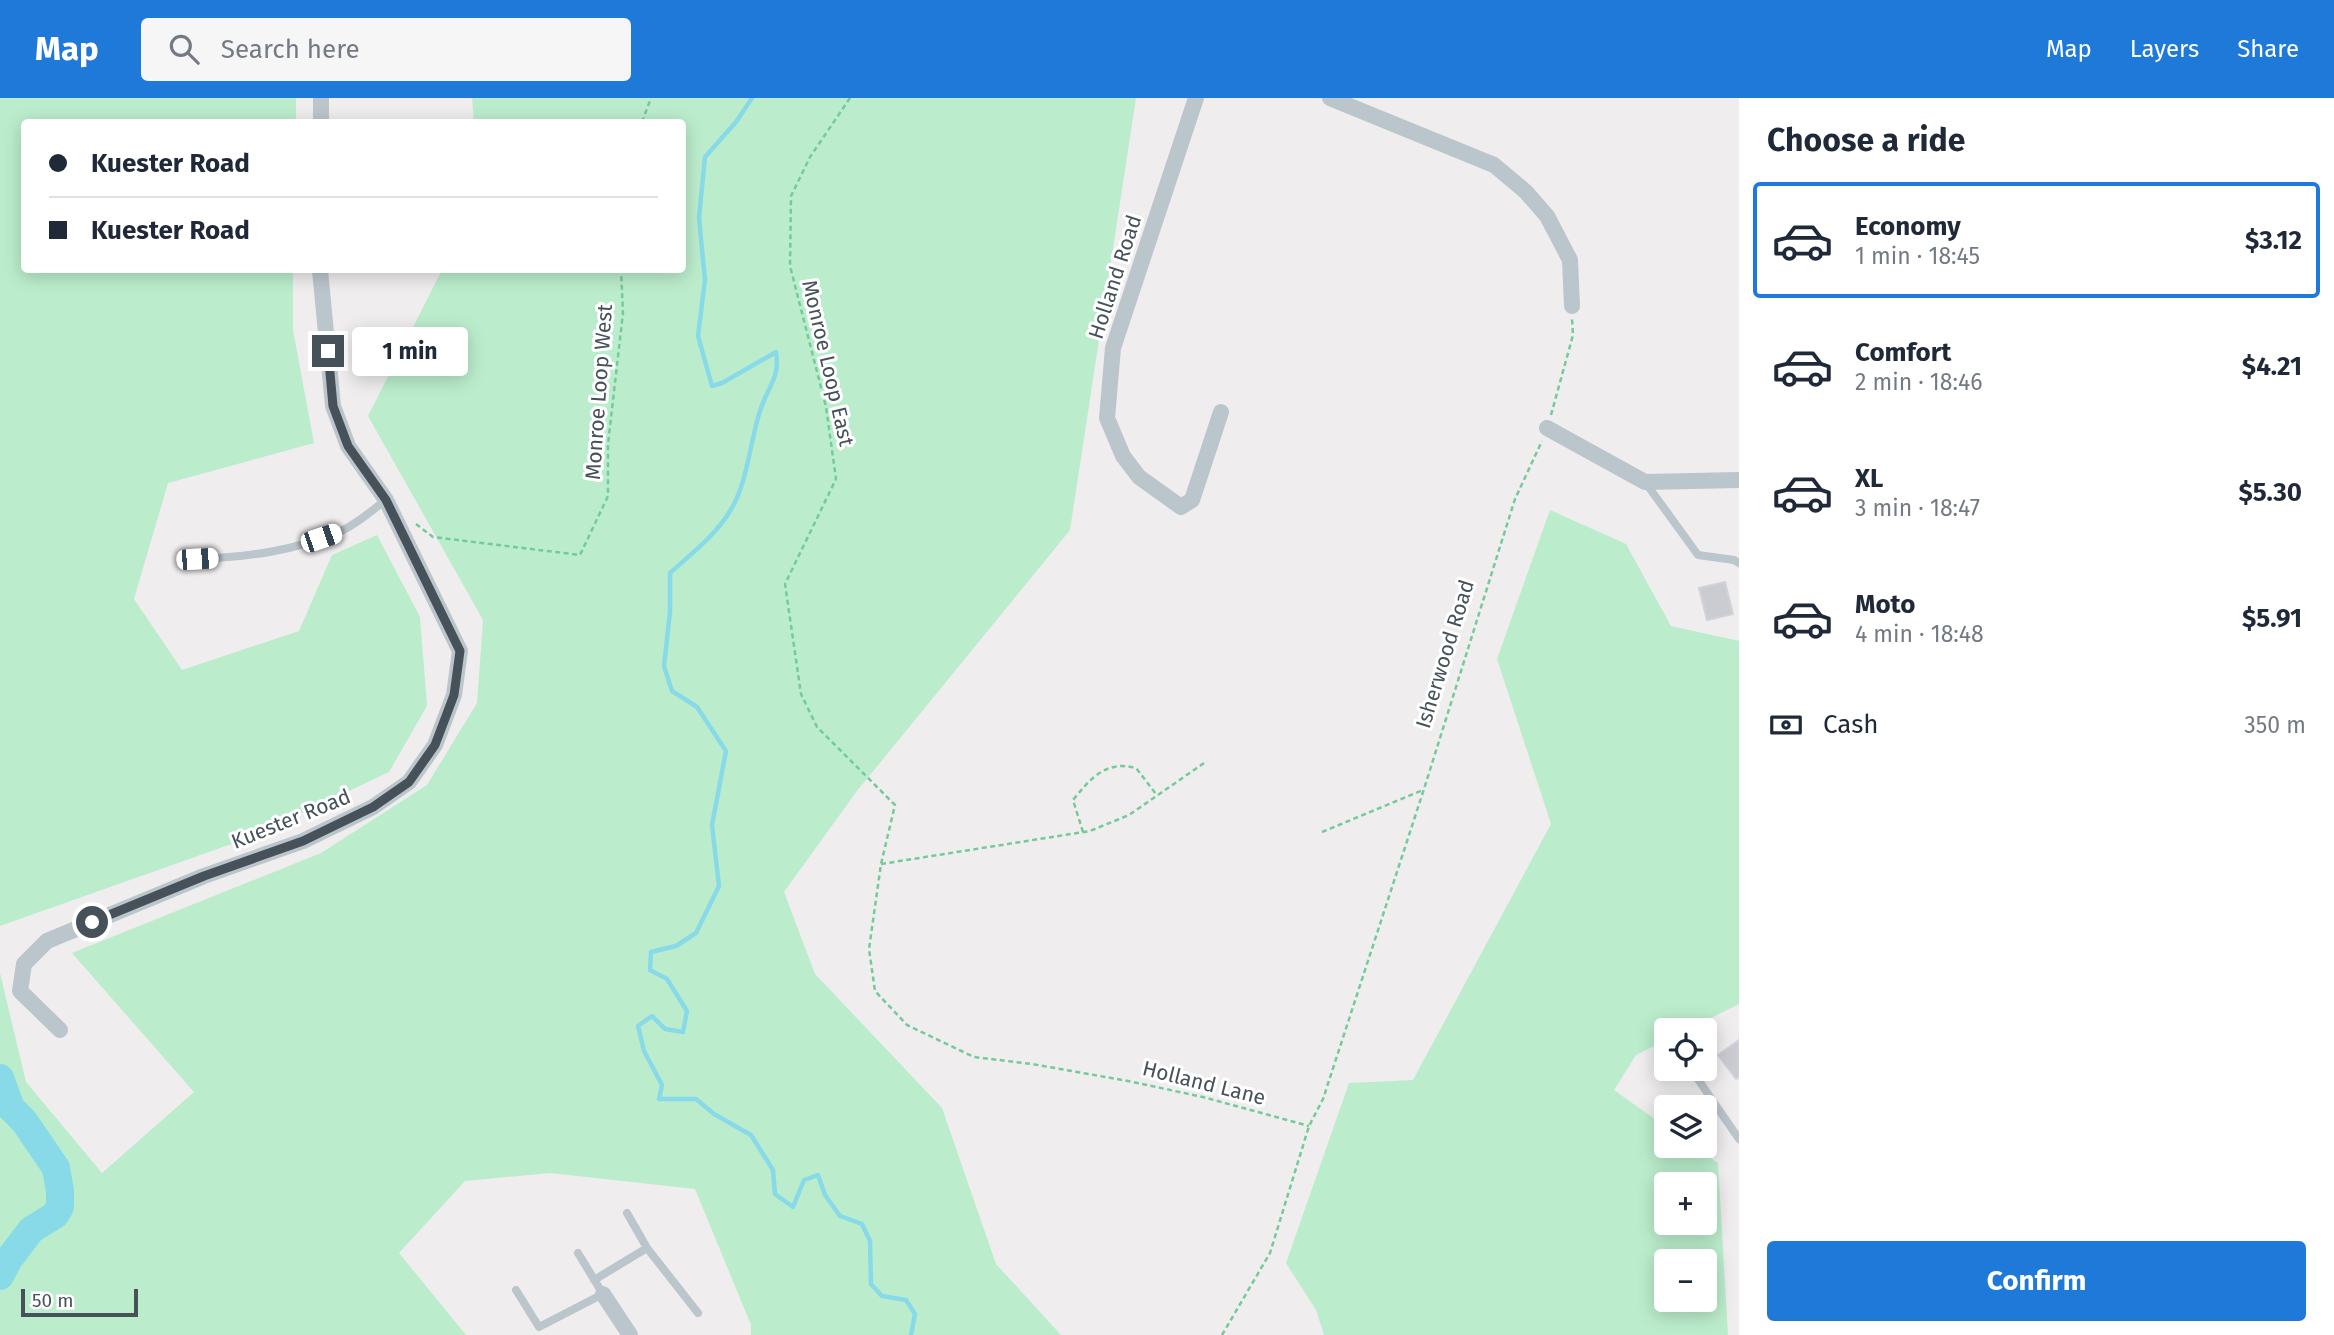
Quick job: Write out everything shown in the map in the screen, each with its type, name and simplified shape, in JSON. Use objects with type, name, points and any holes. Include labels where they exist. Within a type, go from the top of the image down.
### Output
[{"type":"street","points":[[321,98],[321,119]]},
{"type":"street","name":"Holland Road","points":[[1196,98],[1113,348],[1107,418],[1123,456],[1139,477],[1181,508],[1192,500],[1221,412]]},
{"type":"street","points":[[1330,98],[1493,165],[1526,192],[1547,216],[1570,260],[1572,306]]},
{"type":"street","name":"Kuester Road","points":[[60,1030],[20,991],[24,964],[47,941],[204,876],[303,841],[373,807],[409,782],[435,745],[454,695],[460,651],[386,500],[348,446],[333,406],[320,273]]},
{"type":"street","points":[[1548,428],[1645,482],[1739,480]]},
{"type":"street","points":[[598,1287],[630,1335]]},
{"type":"lane","points":[[1645,482],[1698,555],[1739,563]]},
{"type":"lane","points":[[197,559],[251,556],[300,545],[343,530],[386,500]]},
{"type":"lane","points":[[1699,1081],[1739,1139]]},
{"type":"lane","points":[[627,1213],[647,1248],[698,1313]]},
{"type":"lane","points":[[516,1290],[539,1327],[598,1287],[647,1248]]},
{"type":"lane","points":[[578,1253],[598,1287]]},
{"type":"path","points":[[643,119],[651,98]]},
{"type":"path","name":"Monroe Loop East","points":[[850,98],[810,157],[790,196],[790,266],[826,407],[836,479],[785,584],[801,694],[817,727],[895,805],[881,864],[869,949],[875,991],[907,1025],[974,1057],[1090,1073]]},
{"type":"path","name":"Monroe Loop West","points":[[414,523],[433,537],[580,555],[608,496],[608,444],[622,313],[621,273]]},
{"type":"path","name":"Isherwood Road","points":[[1222,1335],[1269,1254],[1309,1126],[1323,1099],[1515,499],[1548,428],[1573,335],[1572,306]]},
{"type":"path","points":[[881,864],[1083,832],[1129,814],[1207,761]]},
{"type":"path","points":[[1083,832],[1073,800],[1090,779],[1115,765],[1136,768],[1157,795]]},
{"type":"path","points":[[1322,832],[1424,789]]},
{"type":"path","name":"Holland Lane","points":[[1090,1073],[1202,1097],[1309,1126]]},
{"type":"green space","points":[[0,98],[296,98],[296,119],[21,119],[21,273],[293,273],[293,330],[314,443],[168,483],[134,599],[182,670],[299,631],[332,555],[377,535],[420,617],[427,706],[389,772],[254,836],[0,926]]},
{"type":"green space","points":[[472,98],[1136,98],[1070,530],[857,791],[784,892],[815,974],[942,1108],[996,1264],[1061,1335],[751,1335],[751,1325],[695,1189],[550,1173],[465,1181],[399,1253],[466,1335],[0,1335],[0,973],[26,1082],[102,1173],[194,1092],[72,953],[321,853],[427,785],[477,703],[483,620],[368,416],[440,273],[686,273],[686,119],[474,119]]},
{"type":"green space","points":[[1550,510],[1626,544],[1671,626],[1739,641],[1739,1004],[1711,1018],[1654,1018],[1654,1046],[1636,1055],[1614,1090],[1654,1118],[1654,1158],[1711,1158],[1718,1163],[1728,1335],[1324,1335],[1316,1310],[1286,1263],[1349,1083],[1413,1080],[1551,824],[1497,659]]},
{"type":"building","points":[[1725,582],[1733,614],[1707,620],[1699,588]]},
{"type":"building","points":[[1739,1040],[1739,1077],[1736,1079],[1718,1055]]},
{"type":"waterway","points":[[752,98],[736,122],[705,157],[699,218],[705,280],[698,336],[712,386],[776,352],[776,368],[757,420],[745,474],[736,500],[717,529],[670,573],[670,612],[664,666],[672,691],[697,707],[726,751],[712,825],[719,886],[696,933],[676,946],[651,952],[650,970],[667,979],[687,1011],[683,1032],[665,1029],[652,1016],[638,1026],[644,1051],[662,1085],[659,1099],[696,1099],[714,1114],[751,1135],[773,1170],[775,1194],[793,1207],[804,1180],[818,1175],[825,1195],[840,1216],[862,1224],[870,1241],[871,1284],[882,1296],[906,1300],[915,1314],[911,1335]]},
{"type":"waterway","points":[[0,1078],[11,1108],[24,1121],[56,1168],[60,1191],[60,1207],[55,1215],[31,1230],[0,1276]]},
{"type":"route","points":[[92,922],[204,876],[303,841],[373,807],[409,782],[435,745],[454,695],[460,651],[386,500],[348,446],[333,406],[328,351]]}]
